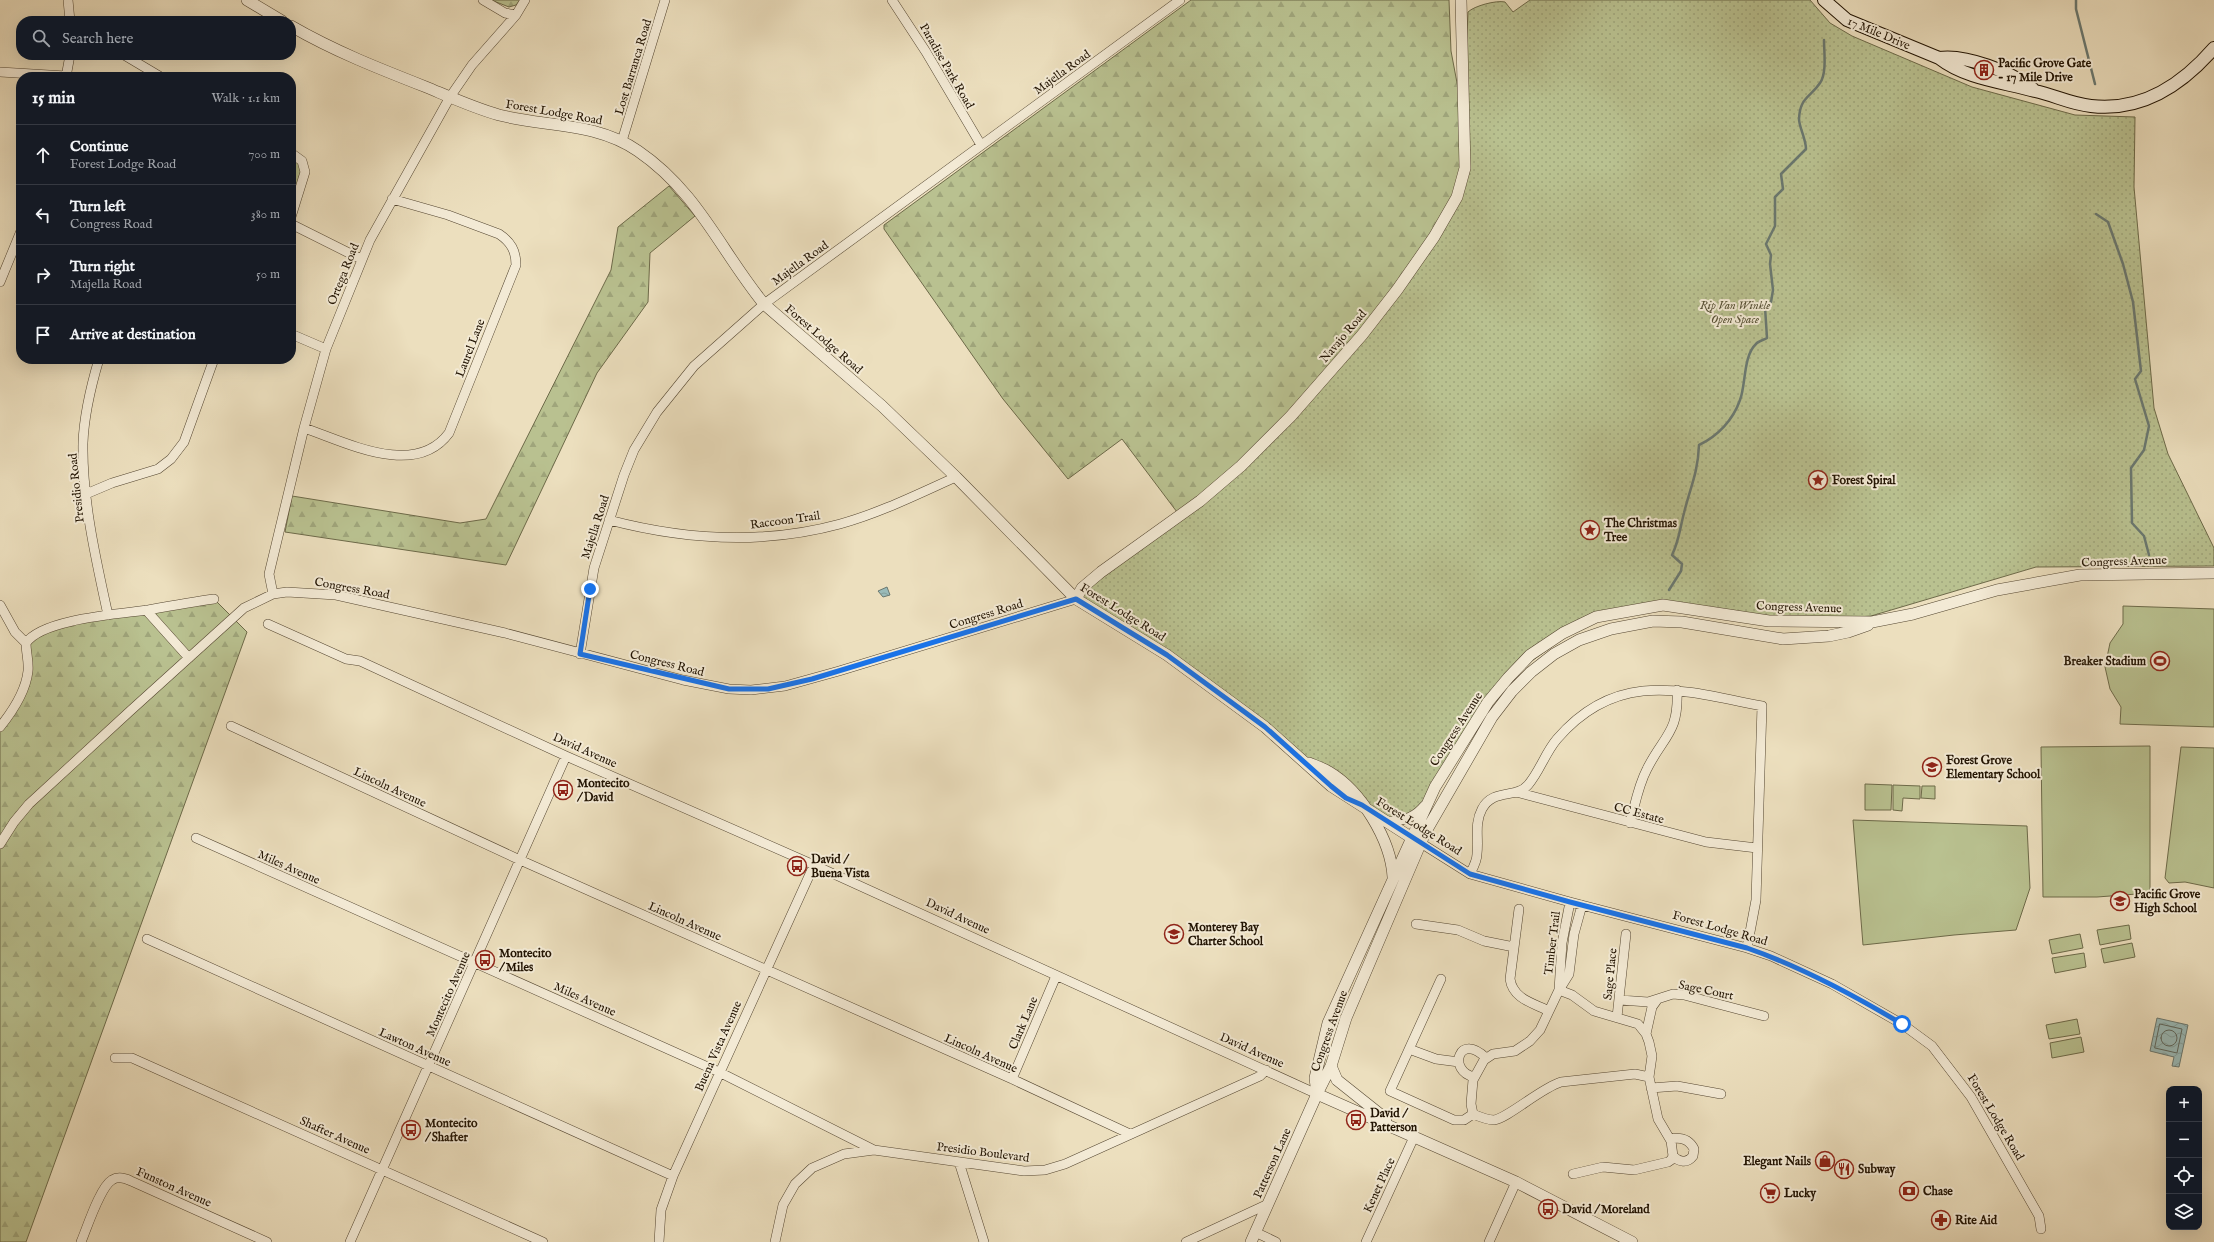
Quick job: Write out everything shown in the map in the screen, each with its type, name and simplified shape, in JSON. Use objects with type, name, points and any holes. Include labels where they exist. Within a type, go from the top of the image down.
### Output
[{"type":"main road","name":"17 Mile Drive","points":[[1824,0],[1847,20],[1939,58],[1947,56],[1980,63],[2023,81],[2035,90],[2062,100],[2091,106],[2111,107],[2137,103],[2165,92],[2183,80],[2214,48]]},
{"type":"street","points":[[68,0],[71,16]]},
{"type":"street","points":[[483,0],[505,13],[516,15]]},
{"type":"street","name":"Ortega Road","points":[[273,594],[268,574],[304,428],[326,349],[361,259],[392,199],[450,97],[472,65],[516,15],[526,0]]},
{"type":"street","name":"Lost Barranca Road","points":[[622,141],[665,0]]},
{"type":"street","name":"Paradise Park Road","points":[[892,0],[926,52],[981,145]]},
{"type":"street","name":"Navajo Road","points":[[1076,599],[1082,588],[1101,572],[1200,501],[1241,466],[1291,416],[1362,335],[1397,290],[1434,237],[1457,197],[1465,168],[1461,0]]},
{"type":"street","points":[[251,1],[274,16]]},
{"type":"street","name":"Majella Road","points":[[580,654],[594,568],[609,520],[634,450],[657,412],[705,355],[764,304],[1176,1]]},
{"type":"street","name":"Forest Lodge Road","points":[[296,29],[355,59],[450,97],[497,114],[596,131],[622,141],[654,163],[689,196],[749,286],[764,304],[882,406],[956,477],[1076,599],[1167,655],[1265,727],[1346,798],[1362,805],[1470,874],[1570,902],[1747,948],[1771,956],[1832,984],[1902,1024],[1932,1046],[1971,1097],[2039,1216],[2041,1229]]},
{"type":"street","points":[[67,72],[69,60]]},
{"type":"street","points":[[132,60],[153,72]]},
{"type":"street","points":[[0,72],[16,73]]},
{"type":"street","points":[[296,157],[302,162],[305,172],[296,202]]},
{"type":"street","name":"Laurel Lane","points":[[304,428],[373,450],[399,456],[412,456],[435,448],[449,433],[516,265],[513,249],[506,238],[499,234],[448,215],[392,199]]},
{"type":"street","points":[[296,226],[361,259]]},
{"type":"street","points":[[0,282],[16,244]]},
{"type":"street","points":[[296,336],[326,349]]},
{"type":"street","name":"Presidio Road","points":[[98,364],[85,422],[83,444],[86,494],[108,615]]},
{"type":"street","points":[[86,494],[112,482],[158,469],[171,459],[184,442],[212,364]]},
{"type":"street","name":"Raccoon Trail","points":[[609,520],[683,535],[734,538],[786,535],[840,524],[898,503],[956,477]]},
{"type":"street","name":"Congress Avenue","points":[[1317,1094],[1315,1078],[1328,1023],[1393,879],[1492,717],[1512,691],[1531,672],[1554,654],[1579,640],[1611,629],[1653,621],[1682,622],[1783,639],[1829,636],[1848,632],[1872,622],[1913,614],[1997,590],[2080,575],[2214,573]]},
{"type":"street","name":"Congress Road","points":[[0,844],[14,822],[30,804],[189,658],[251,603],[273,594],[287,592],[336,595],[506,633],[580,654],[710,686],[740,690],[768,689],[839,671],[1076,599]]},
{"type":"street","points":[[0,727],[22,691],[28,670],[26,643],[29,637],[51,626],[108,615],[214,599]]},
{"type":"street","points":[[0,605],[15,632],[26,643]]},
{"type":"street","name":"Congress Avenue","points":[[1317,1094],[1331,1066],[1346,1018],[1417,840],[1429,800],[1447,767],[1488,702],[1530,655],[1586,622],[1615,613],[1663,605],[1769,621],[1872,622]]},
{"type":"street","points":[[146,610],[189,658]]},
{"type":"street","name":"David Avenue","points":[[268,624],[346,659],[360,661],[566,756],[814,865],[1317,1094],[1516,1182],[1632,1242]]},
{"type":"street","points":[[1470,874],[1477,854],[1477,825],[1482,807],[1495,796],[1503,793],[1516,792],[1526,788],[1557,739],[1579,718],[1593,708],[1612,699],[1637,692],[1664,689],[1677,690],[1762,706],[1756,900],[1747,948]]},
{"type":"street","points":[[1630,823],[1643,776],[1654,756],[1670,734],[1678,705],[1677,690]]},
{"type":"street","name":"Lincoln Avenue","points":[[231,726],[520,860],[1012,1079],[1130,1134]]},
{"type":"street","name":"Montecito Avenue","points":[[350,1242],[566,756]]},
{"type":"street","name":"CC Estate","points":[[1516,792],[1706,842],[1757,848]]},
{"type":"street","points":[[1387,821],[1401,820],[1416,815],[1429,800]]},
{"type":"street","points":[[1362,805],[1373,818],[1386,842],[1393,866],[1393,879]]},
{"type":"street","name":"Miles Avenue","points":[[196,838],[474,964],[719,1072],[874,1150]]},
{"type":"street","name":"Buena Vista Avenue","points":[[659,1242],[661,1210],[673,1176],[765,970],[814,865]]},
{"type":"street","name":"Timber Trail","points":[[1570,902],[1562,943],[1559,990],[1572,995],[1594,1011],[1617,1016],[1638,1024],[1646,1034]]},
{"type":"street","points":[[1474,1114],[1471,1104],[1474,1076],[1486,1058],[1493,1054],[1511,1052],[1522,1047],[1540,1030],[1559,990],[1569,974],[1574,934],[1582,905]]},
{"type":"street","points":[[1519,909],[1510,979],[1514,992],[1520,997],[1549,1011]]},
{"type":"street","points":[[1416,924],[1458,930],[1503,947],[1514,947]]},
{"type":"street","name":"Sage Place","points":[[1617,1016],[1620,1000],[1626,934]]},
{"type":"street","name":"Lawton Avenue","points":[[147,939],[428,1067],[673,1176]]},
{"type":"street","name":"Clark Lane","points":[[1012,1079],[1056,976]]},
{"type":"street","points":[[1442,979],[1390,1091],[1454,1120],[1464,1120],[1474,1114]]},
{"type":"street","name":"Sage Court","points":[[1620,1000],[1648,1002],[1673,994],[1684,995],[1764,1016]]},
{"type":"street","points":[[1657,1000],[1652,1007],[1646,1034],[1652,1056],[1649,1077],[1651,1088],[1658,1119],[1670,1138],[1673,1156],[1681,1162],[1688,1161],[1693,1156],[1694,1149],[1688,1141],[1683,1138],[1670,1138]]},
{"type":"street","points":[[1474,1076],[1465,1073],[1458,1062],[1461,1052],[1470,1048],[1478,1050],[1486,1058]]},
{"type":"street","points":[[1409,1049],[1436,1059],[1458,1062]]},
{"type":"street","name":"Shafter Avenue","points":[[115,1058],[132,1058],[543,1242]]},
{"type":"street","points":[[1331,1066],[1337,1080],[1396,1129]]},
{"type":"street","name":"Presidio Boulevard","points":[[775,1242],[783,1205],[802,1175],[812,1168],[844,1154],[874,1150],[1024,1171],[1045,1170],[1065,1164],[1260,1076],[1266,1070]]},
{"type":"street","points":[[1474,1114],[1486,1119],[1498,1119],[1538,1092],[1561,1082],[1636,1074],[1649,1077]]},
{"type":"street","points":[[1651,1088],[1677,1086],[1721,1094]]},
{"type":"street","name":"Patterson Lane","points":[[1253,1237],[1317,1094]]},
{"type":"street","name":"Kenet Place","points":[[1366,1242],[1414,1137]]},
{"type":"street","points":[[1573,1174],[1603,1167],[1634,1170],[1668,1162],[1673,1156]]},
{"type":"street","points":[[959,1162],[963,1180],[984,1242]]},
{"type":"street","name":"Funston Avenue","points":[[81,1242],[108,1183],[120,1178],[131,1181],[267,1242]]},
{"type":"street","points":[[1489,1242],[1516,1182]]},
{"type":"street","points":[[1186,1242],[1268,1204]]},
{"type":"street","points":[[1253,1237],[1276,1242]]},
{"type":"green space","points":[[491,0],[520,0],[516,5],[509,7]]},
{"type":"green space","points":[[1191,0],[1449,0],[1451,51],[1464,120],[1465,168],[1434,237],[1291,416],[1180,516],[1122,439],[1068,479],[1003,399],[884,229],[884,225]]},
{"type":"green space","name":"Rip Van Winkle Open Space","points":[[1530,0],[1810,0],[1830,23],[1852,36],[1972,87],[2075,115],[2135,117],[2134,187],[2154,408],[2168,454],[2214,548],[2214,566],[2036,567],[1871,616],[1807,621],[1678,606],[1586,622],[1508,678],[1425,806],[1395,822],[1303,760],[1265,727],[1076,599],[1229,477],[1397,290],[1462,184],[1468,12],[1480,6],[1491,3],[1505,2],[1513,12]]},
{"type":"green space","points":[[296,162],[299,164],[301,172],[296,190]]},
{"type":"green space","points":[[669,186],[695,216],[650,253],[648,302],[597,373],[506,565],[285,532],[292,496],[460,523],[486,519],[611,270],[618,227]]},
{"type":"green space","points":[[214,599],[247,632],[26,1242],[0,1242],[0,727],[26,680],[26,643],[51,627]]},
{"type":"green space","name":"Breaker Stadium","points":[[2123,606],[2214,609],[2214,727],[2120,724],[2121,707],[2110,689],[2105,667],[2110,643],[2123,624]]},
{"type":"green space","points":[[2150,746],[2150,893],[2097,897],[2043,897],[2041,747]]},
{"type":"green space","points":[[2181,747],[2214,748],[2214,888],[2185,882],[2169,883],[2165,878]]},
{"type":"green space","points":[[1865,784],[1892,785],[1891,810],[1865,810]]},
{"type":"green space","points":[[1893,785],[1920,786],[1920,799],[1903,798],[1902,811],[1893,810]]},
{"type":"green space","points":[[1922,786],[1935,786],[1935,799],[1921,798]]},
{"type":"green space","points":[[1853,820],[2027,826],[2030,888],[2016,930],[1863,945]]},
{"type":"green space","points":[[2129,925],[2131,939],[2100,945],[2097,930]]},
{"type":"green space","points":[[2080,934],[2083,948],[2052,954],[2049,940]]},
{"type":"green space","points":[[2132,943],[2135,957],[2104,963],[2101,949]]},
{"type":"green space","points":[[2084,953],[2086,967],[2055,973],[2052,958]]},
{"type":"green space","points":[[2077,1019],[2080,1034],[2049,1039],[2046,1025]]},
{"type":"green space","points":[[2081,1037],[2084,1052],[2052,1058],[2050,1043]]},
{"type":"water","points":[[887,587],[890,595],[883,597],[878,591]]},
{"type":"water","points":[[2157,1018],[2188,1025],[2179,1067],[2172,1066],[2174,1057],[2150,1051]]},
{"type":"waterway","points":[[2076,0],[2076,9],[2095,84]]},
{"type":"waterway","points":[[1669,590],[1681,571],[1682,564],[1672,555],[1678,540],[1695,472],[1699,445],[1712,437],[1729,421],[1742,394],[1747,363],[1752,349],[1757,343],[1767,338],[1765,307],[1771,302],[1773,290],[1770,264],[1771,255],[1766,244],[1775,226],[1775,197],[1783,189],[1781,174],[1806,149],[1799,122],[1800,112],[1803,102],[1820,83],[1824,74],[1824,40]]},
{"type":"waterway","points":[[2096,214],[2108,222],[2123,264],[2133,302],[2141,371],[2135,379],[2149,426],[2144,450],[2131,468],[2132,523],[2144,536],[2149,555]]},
{"type":"place","name":"Pacific Grove Gate - 17 Mile Drive","points":[[1984,70]]},
{"type":"place","name":"Forest Spiral","points":[[1818,480]]},
{"type":"place","name":"The Christmas Tree","points":[[1590,530]]},
{"type":"place","name":"Breaker Stadium","points":[[2160,661]]},
{"type":"place","name":"Forest Grove Elementary School","points":[[1932,767]]},
{"type":"place","name":"Montecito / David","points":[[563,790]]},
{"type":"place","name":"David / Buena Vista","points":[[797,866]]},
{"type":"place","name":"Pacific Grove High School","points":[[2120,901]]},
{"type":"place","name":"Monterey Bay Charter School","points":[[1174,934]]},
{"type":"place","name":"Montecito / Miles","points":[[485,960]]},
{"type":"place","name":"David / Patterson","points":[[1356,1120]]},
{"type":"place","name":"Montecito / Shafter","points":[[411,1130]]},
{"type":"place","name":"Elegant Nails","points":[[1825,1161]]},
{"type":"place","name":"Subway","points":[[1844,1169]]},
{"type":"place","name":"Chase","points":[[1909,1191]]},
{"type":"place","name":"Lucky","points":[[1770,1193]]},
{"type":"place","name":"David / Moreland","points":[[1548,1209]]},
{"type":"place","name":"Rite Aid","points":[[1941,1220]]},
{"type":"route","points":[[590,589],[580,654],[683,680],[710,686],[740,690],[768,689],[812,679],[1076,599],[1134,633],[1167,655],[1265,727],[1303,760],[1322,780],[1346,798],[1362,805],[1470,874],[1570,902],[1747,948],[1771,956],[1832,984],[1902,1024]]}]
